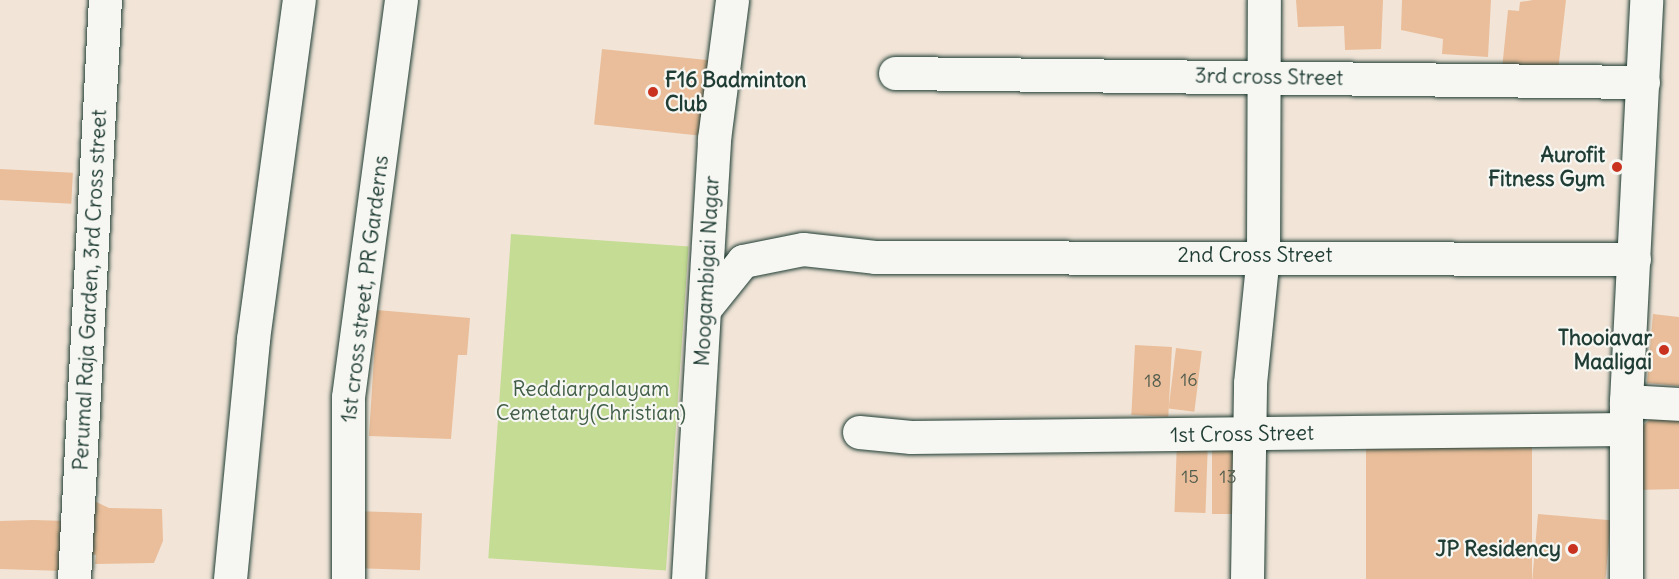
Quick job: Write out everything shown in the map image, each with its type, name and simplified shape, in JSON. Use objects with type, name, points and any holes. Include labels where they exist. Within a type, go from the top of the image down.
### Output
[{"type":"street","name":"Perumal Raja Garden, 3rd Cross street","points":[[74,579],[105,0]]},
{"type":"street","points":[[231,579],[253,339],[299,0]]},
{"type":"street","name":"1st cross street, PR Garderns","points":[[348,579],[348,397],[401,0]]},
{"type":"street","name":"Moogambigai Nagar","points":[[688,579],[706,307],[714,140],[732,0]]},
{"type":"street","points":[[1247,579],[1249,434],[1263,254],[1261,77],[1264,0]]},
{"type":"street","points":[[1626,579],[1626,415],[1646,0]]},
{"type":"street","name":"3rd cross Street","points":[[895,73],[1643,82]]},
{"type":"street","name":"2nd Cross Street","points":[[706,307],[743,261],[803,249],[875,257],[1263,254],[1634,259]]},
{"type":"street","name":"1st Cross Street","points":[[859,432],[911,437],[1249,434],[1626,415],[1679,404]]},
{"type":"green space","name":"Reddiarpalayam Cemetary(Christian)","points":[[511,234],[689,246],[666,571],[488,558]]},
{"type":"building","points":[[1296,0],[1383,0],[1381,49],[1345,50],[1344,26],[1298,27]]},
{"type":"building","points":[[1402,0],[1491,0],[1488,57],[1442,54],[1443,39],[1401,30]]},
{"type":"building","points":[[1566,0],[1558,71],[1502,69],[1508,10],[1519,11],[1520,2]]},
{"type":"building","name":"F16 Badminton Club","points":[[602,49],[711,60],[703,136],[594,125]]},
{"type":"building","points":[[0,169],[73,173],[71,204],[0,200]]},
{"type":"building","points":[[377,310],[470,318],[467,355],[458,355],[451,439],[369,436]]},
{"type":"building","name":"Thooiavar Maaligai","points":[[1653,314],[1679,317],[1679,386],[1647,383]]},
{"type":"building","points":[[1135,345],[1172,347],[1168,417],[1131,415]]},
{"type":"building","points":[[1176,348],[1202,351],[1194,412],[1169,409]]},
{"type":"building","points":[[1679,414],[1679,489],[1636,490],[1639,429],[1655,415]]},
{"type":"building","points":[[1366,436],[1532,436],[1532,579],[1366,579]]},
{"type":"building","points":[[1177,440],[1208,441],[1205,513],[1174,512]]},
{"type":"building","points":[[1212,440],[1246,440],[1246,514],[1212,514]]},
{"type":"building","points":[[90,499],[109,508],[162,509],[163,541],[154,563],[95,564],[96,555],[86,554]]},
{"type":"building","points":[[355,511],[422,513],[420,570],[353,568]]},
{"type":"building","name":"JP Residency","points":[[1538,514],[1611,520],[1606,579],[1532,579]]},
{"type":"building","points":[[0,521],[68,521],[63,571],[0,569]]},
{"type":"place","name":"F16 Badminton Club","points":[[653,92]]},
{"type":"place","name":"Aurofit Fitness Gym","points":[[1617,167]]},
{"type":"place","name":"Thooiavar Maaligai","points":[[1664,350]]},
{"type":"place","name":"JP Residency","points":[[1573,549]]}]
